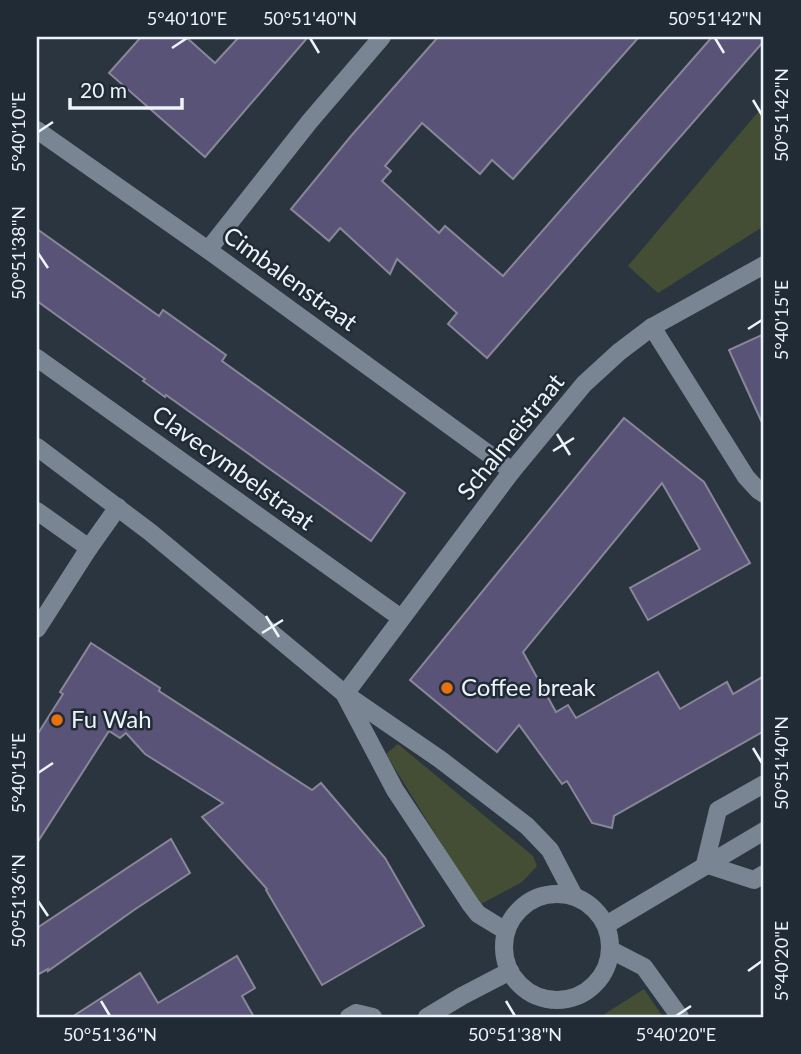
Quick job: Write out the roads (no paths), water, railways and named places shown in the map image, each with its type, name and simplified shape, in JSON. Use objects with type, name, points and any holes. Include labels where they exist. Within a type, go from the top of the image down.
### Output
[{"type":"street","points":[[208,250],[310,121],[382,37]]},
{"type":"street","name":"Cimbalenstraat","points":[[37,130],[208,250],[512,471]]},
{"type":"street","name":"Schalmeistraat","points":[[345,694],[512,471],[584,384],[652,327],[764,265]]},
{"type":"street","points":[[652,327],[746,477],[764,494]]},
{"type":"street","name":"Clavecymbelstraat","points":[[37,358],[401,618]]},
{"type":"street","points":[[37,447],[150,532],[345,694],[441,760],[527,826],[550,850],[574,896]]},
{"type":"street","points":[[37,629],[118,507]]},
{"type":"street","points":[[37,511],[89,548]]},
{"type":"street","points":[[345,694],[395,790],[471,905],[478,914],[506,931]]},
{"type":"street","points":[[705,864],[718,810],[764,785]]},
{"type":"street","points":[[606,925],[764,831]]},
{"type":"street","points":[[705,864],[754,880],[764,874]]},
{"type":"street","points":[[541,896],[574,896],[593,907],[606,925],[611,950],[602,977],[592,988],[551,1009],[526,991],[505,960],[506,931],[514,916],[526,904],[541,896]]},
{"type":"street","points":[[611,950],[643,967],[680,1017]]},
{"type":"street","points":[[428,1017],[510,971]]},
{"type":"street","points":[[349,1017],[356,1013],[373,1017]]},
{"type":"place","name":"Coffee break","points":[[447,688]]},
{"type":"place","name":"Fu Wah","points":[[57,720]]}]
